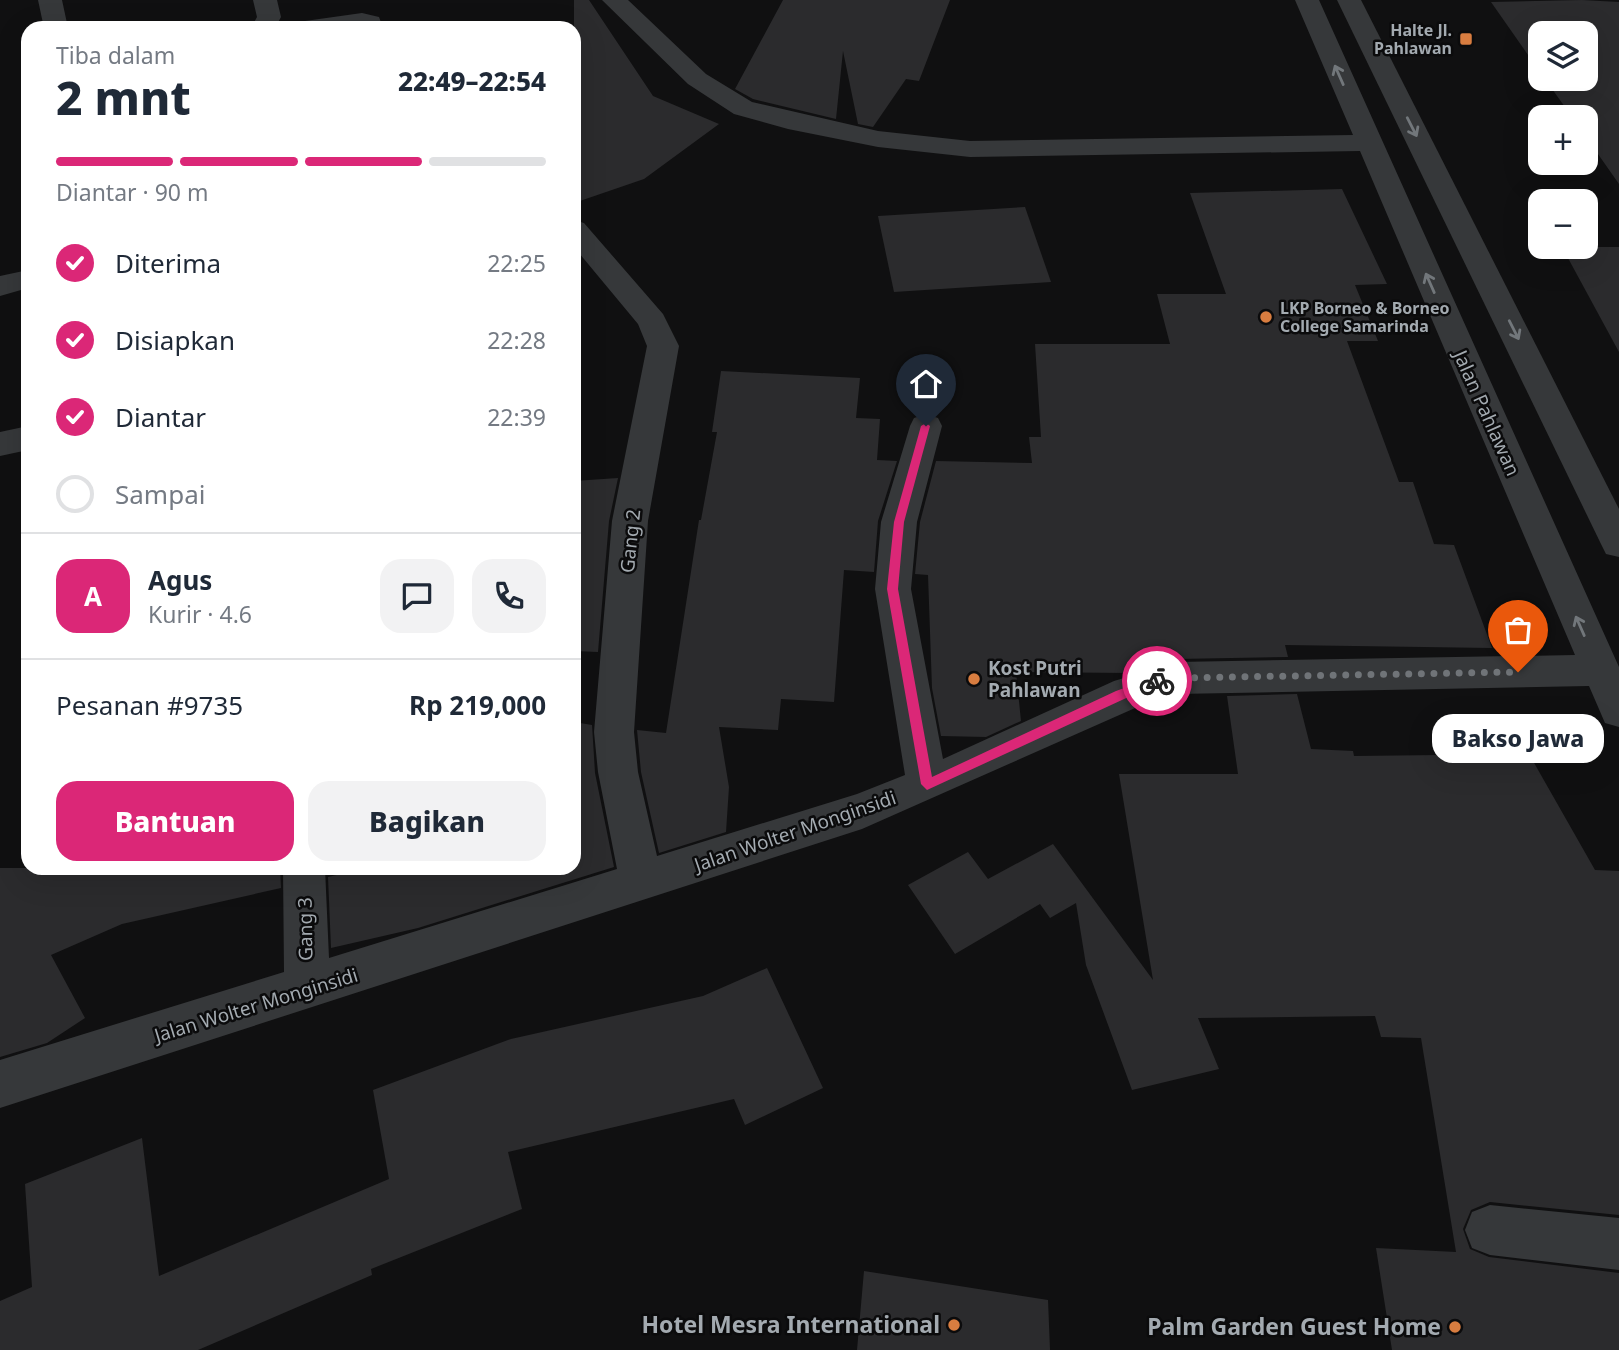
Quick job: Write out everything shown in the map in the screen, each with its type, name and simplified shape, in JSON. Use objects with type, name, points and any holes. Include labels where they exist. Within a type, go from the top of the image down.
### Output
[{"type":"street","points":[[50,0],[54,21]]},
{"type":"street","points":[[265,0],[269,17],[267,21]]},
{"type":"street","points":[[614,0],[697,79],[743,108],[878,139],[970,149],[1369,143]]},
{"type":"street","name":"Jalan Pahlawan","points":[[1307,0],[1599,670],[1619,710]]},
{"type":"street","points":[[1349,0],[1619,544]]},
{"type":"street","name":"Gang 2","points":[[581,237],[652,321],[663,346],[631,521],[614,732],[618,772],[642,883]]},
{"type":"street","points":[[0,286],[21,281]]},
{"type":"street","points":[[926,426],[899,522],[893,589],[927,784]]},
{"type":"street","points":[[0,444],[21,440]]},
{"type":"street","name":"Jalan Wolter Monginsidi","points":[[0,1084],[642,883],[862,811],[1120,695],[1157,681],[1177,678],[1599,670]]},
{"type":"street","name":"Gang 3","points":[[304,875],[307,989]]},
{"type":"street","points":[[1490,1230],[1619,1244]]},
{"type":"building","points":[[574,0],[589,0],[653,96],[719,124],[644,179],[581,201],[581,21],[574,21]]},
{"type":"building","points":[[783,0],[950,0],[919,81],[906,79],[873,127],[858,124],[843,51],[836,119],[753,99],[735,89]]},
{"type":"building","points":[[1491,2],[1619,2],[1619,184],[1598,154],[1598,105],[1563,105],[1554,91],[1598,91],[1598,21],[1528,21],[1528,55]]},
{"type":"building","points":[[1342,189],[1387,284],[1355,285],[1378,341],[1347,341],[1399,482],[1413,482],[1434,544],[1454,545],[1492,648],[1285,645],[1288,657],[1177,659],[1131,673],[1016,672],[1021,721],[986,737],[941,736],[932,688],[928,575],[915,574],[920,522],[936,461],[1032,463],[1029,437],[1041,437],[1035,344],[1170,344],[1157,294],[1226,294],[1190,193]]},
{"type":"building","points":[[1025,207],[1051,282],[894,292],[878,216]]},
{"type":"building","points":[[1598,247],[1619,247],[1619,352],[1569,259],[1598,259]]},
{"type":"building","points":[[721,371],[860,378],[856,418],[880,419],[877,460],[897,461],[878,521],[874,572],[844,570],[834,702],[781,699],[778,730],[719,727],[729,787],[726,832],[659,853],[641,772],[637,730],[666,733],[699,520],[717,432],[712,432]]},
{"type":"building","points":[[618,478],[609,521],[598,652],[581,651],[581,481]]},
{"type":"building","points":[[1297,694],[1311,749],[1353,751],[1354,756],[1529,754],[1595,870],[1619,871],[1619,1215],[1490,1202],[1471,1210],[1463,1229],[1470,1249],[1489,1257],[1619,1273],[1619,1350],[1392,1350],[1376,1248],[1456,1252],[1421,1038],[1381,1037],[1375,1016],[1198,1018],[1219,1069],[1132,1090],[1086,965],[1076,903],[1050,918],[1040,904],[955,954],[908,885],[968,852],[988,879],[1053,844],[1153,980],[1119,774],[1238,774],[1227,696]]},
{"type":"building","points":[[581,723],[592,725],[595,773],[614,867],[418,928],[331,948],[328,877],[581,875]]},
{"type":"building","points":[[0,868],[21,868],[21,875],[280,875],[281,888],[122,924],[51,955],[85,1018],[47,1043],[0,1057]]},
{"type":"building","points":[[767,968],[823,1088],[745,1125],[734,1099],[508,1152],[522,1209],[371,1269],[372,1275],[198,1350],[0,1350],[0,1301],[32,1287],[25,1184],[142,1138],[159,1276],[389,1179],[373,1090],[511,1039],[703,996]]},
{"type":"building","name":"Hotel Mesra International","points":[[864,1271],[1048,1300],[1050,1350],[857,1350]]},
{"type":"way so far","points":[[1157,681],[1177,678],[1518,672]]},
{"type":"place","name":"Halte Jl. Pahlawan","points":[[1466,39]]},
{"type":"place","name":"LKP Borneo & Borneo College Samarinda","points":[[1266,317]]},
{"type":"place","name":"Bakso Jawa","points":[[1518,672]]},
{"type":"place","name":"Kost Putri Pahlawan","points":[[974,679]]},
{"type":"place","name":"Hotel Mesra International","points":[[954,1325]]},
{"type":"place","name":"Palm Garden Guest Home","points":[[1455,1327]]},
{"type":"route","points":[[926,426],[899,522],[893,589],[927,784],[948,777],[1120,695],[1157,681]]}]
